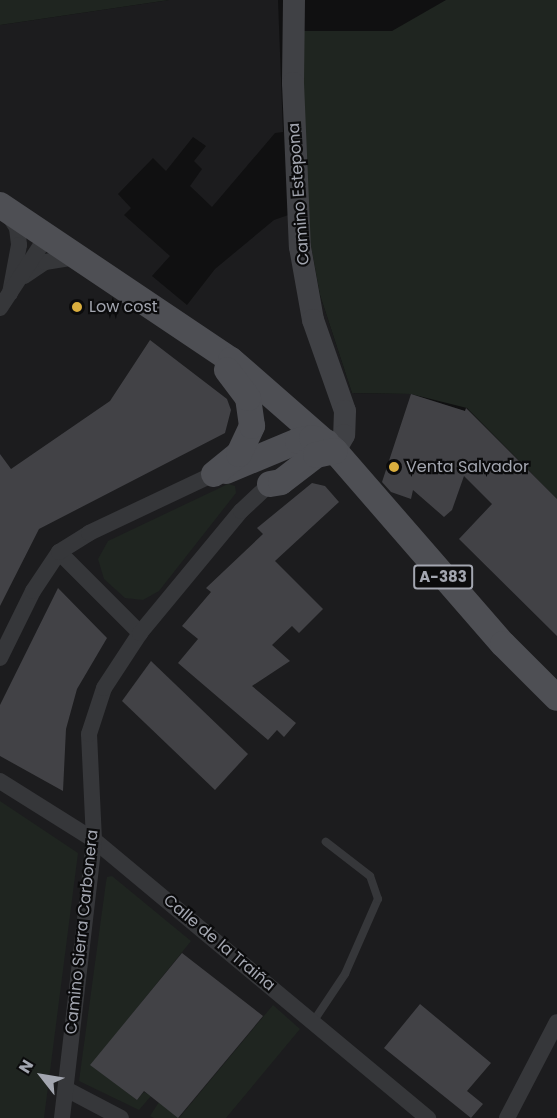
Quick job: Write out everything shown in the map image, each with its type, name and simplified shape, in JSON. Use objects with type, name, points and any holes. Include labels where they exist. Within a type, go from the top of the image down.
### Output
[{"type":"main road","name":"Camino Estepona","points":[[294,0],[293,83],[300,247],[314,320],[345,411],[344,435],[321,440]]},
{"type":"main road","name":"A-383","points":[[1,206],[231,360],[321,440],[503,644],[557,698]]},
{"type":"main road","points":[[184,328],[222,364],[240,385],[251,408],[252,426],[243,449],[214,474]]},
{"type":"main road","points":[[214,474],[321,440]]},
{"type":"main road","points":[[266,487],[280,482],[316,454],[321,440]]},
{"type":"main road","points":[[256,460],[268,464],[272,470],[266,487]]},
{"type":"street","points":[[1,206],[19,237],[14,286]]},
{"type":"street","points":[[0,308],[46,236]]},
{"type":"street","points":[[14,286],[45,262],[78,257]]},
{"type":"street","points":[[0,658],[33,591],[59,552],[89,533],[214,474]]},
{"type":"street","name":"Camino Sierra Carbonera","points":[[63,1118],[94,840],[89,734],[104,688],[140,633],[266,487]]},
{"type":"street","points":[[59,552],[140,633]]},
{"type":"street","name":"Calle de la Traiña","points":[[0,781],[94,840],[428,1118]]},
{"type":"street","points":[[507,1118],[557,1022]]},
{"type":"street","points":[[66,1089],[121,1118]]},
{"type":"lane","points":[[313,1022],[345,974],[378,899],[370,876],[326,842]]},
{"type":"shaded area","points":[[0,0],[169,0],[0,25]]},
{"type":"shaded area","points":[[169,0],[278,0],[283,132],[275,133],[212,207],[190,186],[202,169],[194,161],[206,146],[193,137],[166,171],[153,158],[118,194],[131,208],[124,215],[170,256],[152,276],[187,305],[215,269],[274,220],[297,212],[309,235],[320,295],[352,393],[411,394],[465,411],[466,408],[557,499],[557,1118],[0,1118],[0,25]]},
{"type":"shaded area","points":[[446,0],[557,0],[557,499],[467,408],[411,394],[352,393],[320,295],[309,235],[300,31],[392,31]]},
{"type":"shaded area","points":[[228,484],[235,486],[236,493],[159,591],[143,600],[125,598],[104,579],[98,559],[108,541]]},
{"type":"shaded area","points":[[0,801],[78,853],[44,1118],[0,1118]]},
{"type":"shaded area","points":[[112,876],[191,941],[91,1065],[137,1100],[144,1092],[151,1096],[139,1110],[79,1081],[106,882],[107,877]]},
{"type":"shaded area","points":[[273,1005],[300,1029],[226,1118],[179,1118]]},
{"type":"shaded area","points":[[159,1102],[179,1118],[154,1118],[150,1116]]},
{"type":"building","points":[[150,340],[227,399],[231,410],[225,433],[39,529],[0,606],[0,454],[11,469],[110,401]]},
{"type":"building","points":[[411,394],[465,411],[466,408],[557,499],[557,636],[459,539],[492,504],[464,476],[452,510],[444,517],[413,490],[411,499],[391,492],[382,482]]},
{"type":"building","points":[[312,483],[325,486],[339,502],[275,561],[323,609],[299,633],[292,626],[272,645],[290,661],[252,686],[296,723],[284,737],[277,730],[268,740],[178,663],[198,639],[182,626],[211,592],[206,588],[263,534],[257,528]]},
{"type":"building","points":[[58,588],[107,638],[77,689],[66,729],[63,791],[0,756],[0,705]]},
{"type":"building","points":[[151,661],[248,754],[215,790],[122,701]]},
{"type":"building","points":[[182,953],[263,1016],[178,1118],[144,1091],[137,1100],[90,1065]]},
{"type":"building","points":[[420,1004],[491,1063],[467,1091],[483,1104],[471,1118],[384,1048]]},
{"type":"place","name":"Low cost","points":[[77,307]]},
{"type":"place","name":"Venta Salvador","points":[[394,467]]}]
